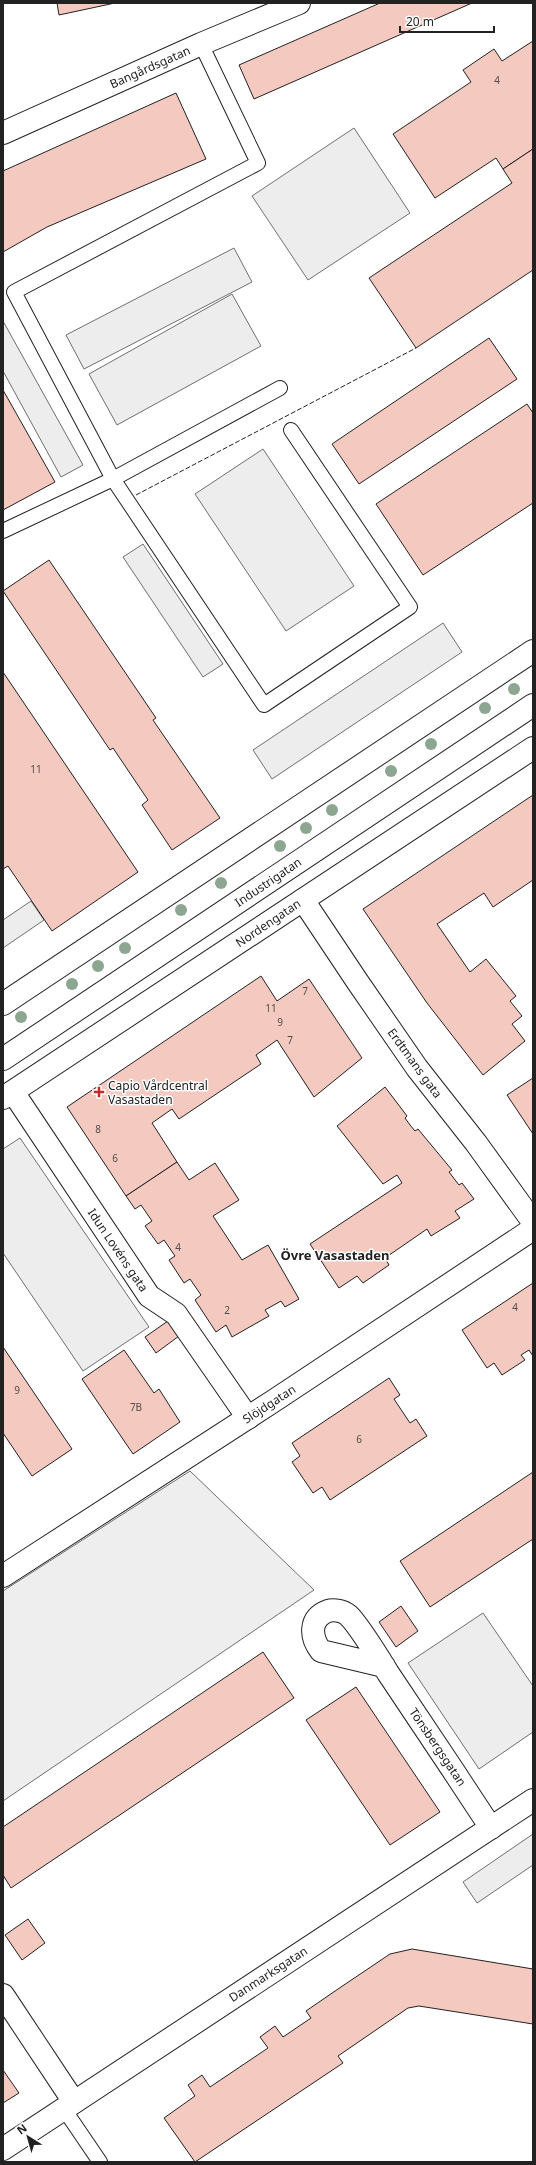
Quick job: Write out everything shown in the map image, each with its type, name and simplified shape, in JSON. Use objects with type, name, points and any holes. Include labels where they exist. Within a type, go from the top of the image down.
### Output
[{"type":"street","name":"Bangårdsgatan","points":[[3,133],[201,44],[299,3]]},
{"type":"street","points":[[3,1004],[533,650]]},
{"type":"street","name":"Industrigatan","points":[[3,1059],[533,705]]},
{"type":"street","name":"Nordengatan","points":[[8,1095],[533,748]]},
{"type":"street","name":"Erdtmans gata","points":[[303,900],[417,1068],[476,1142],[533,1222]]},
{"type":"street","name":"Idun Lovéns gata","points":[[8,1095],[149,1296],[176,1314],[248,1418]]},
{"type":"street","name":"Slöjdgatan","points":[[3,1576],[248,1418],[533,1229]]},
{"type":"street","name":"Tönsbergsgatan","points":[[384,1666],[491,1828]]},
{"type":"street","name":"Danmarksgatan","points":[[3,2149],[533,1800]]},
{"type":"street","points":[[3,1995],[69,2105]]},
{"type":"lane","points":[[201,44],[258,164],[14,292],[113,479],[264,705],[410,607],[291,430]]},
{"type":"lane","points":[[3,531],[113,479],[280,388]]},
{"type":"lane","points":[[69,2105],[100,2162]]},
{"type":"shaded area","points":[[354,128],[410,213],[308,280],[252,196]]},
{"type":"shaded area","points":[[234,248],[252,282],[84,369],[66,335]]},
{"type":"shaded area","points":[[232,294],[261,346],[117,425],[89,374]]},
{"type":"shaded area","points":[[3,321],[83,465],[61,477],[3,371]]},
{"type":"shaded area","points":[[263,449],[354,586],[286,631],[195,494]]},
{"type":"shaded area","points":[[143,544],[223,664],[203,677],[123,557]]},
{"type":"shaded area","points":[[443,623],[462,652],[272,779],[253,750]]},
{"type":"shaded area","points":[[31,901],[44,920],[3,948],[3,920]]},
{"type":"shaded area","points":[[20,1138],[149,1327],[83,1371],[3,1253],[3,1149]]},
{"type":"shaded area","points":[[190,1471],[314,1590],[3,1801],[3,1591]]},
{"type":"shaded area","points":[[483,1613],[533,1686],[533,1732],[479,1769],[408,1663]]},
{"type":"shaded area","points":[[533,1834],[533,1865],[477,1903],[463,1882]]},
{"type":"building","points":[[57,3],[115,3],[59,15]]},
{"type":"building","points":[[380,3],[472,3],[254,99],[239,65]]},
{"type":"building","points":[[533,41],[533,149],[503,169],[496,158],[435,198],[393,134],[471,82],[463,70],[494,49],[502,61]]},
{"type":"building","points":[[176,93],[206,159],[47,227],[3,252],[3,171]]},
{"type":"building","points":[[533,149],[533,270],[416,348],[369,278],[512,183],[503,169]]},
{"type":"building","points":[[489,338],[517,379],[359,484],[332,444]]},
{"type":"building","points":[[3,390],[55,482],[3,510]]},
{"type":"building","points":[[527,404],[533,413],[533,503],[423,575],[376,504]]},
{"type":"building","points":[[49,560],[156,718],[153,720],[220,818],[172,850],[142,805],[148,800],[113,748],[110,750],[3,591]]},
{"type":"building","points":[[3,672],[138,872],[52,931],[8,866],[3,869]]},
{"type":"building","points":[[533,795],[533,880],[493,907],[484,893],[437,924],[470,972],[486,959],[516,996],[510,1001],[522,1016],[512,1024],[525,1041],[483,1075],[427,1003],[363,909]]},
{"type":"building","points":[[261,976],[277,1001],[309,979],[362,1058],[314,1097],[277,1040],[256,1055],[261,1064],[179,1119],[172,1109],[152,1123],[177,1162],[126,1196],[67,1107]]},
{"type":"building","points":[[533,1078],[533,1134],[507,1095]]},
{"type":"building","points":[[385,1087],[407,1116],[405,1118],[410,1125],[415,1131],[418,1129],[452,1170],[449,1172],[459,1185],[462,1183],[474,1199],[455,1211],[460,1218],[431,1236],[427,1229],[385,1258],[389,1265],[363,1283],[357,1276],[339,1288],[310,1244],[402,1183],[397,1175],[383,1184],[337,1126]]},
{"type":"building","points":[[177,1162],[189,1180],[215,1163],[239,1200],[213,1216],[242,1260],[268,1245],[299,1299],[285,1307],[281,1301],[265,1310],[269,1316],[232,1337],[226,1325],[216,1332],[195,1300],[201,1295],[190,1279],[184,1283],[169,1260],[175,1256],[164,1240],[158,1244],[145,1226],[152,1221],[141,1205],[135,1209],[126,1196]]},
{"type":"building","points":[[533,1283],[533,1356],[529,1350],[521,1355],[525,1360],[502,1375],[494,1363],[487,1368],[462,1330]]},
{"type":"building","points":[[168,1321],[179,1336],[156,1353],[145,1337]]},
{"type":"building","points":[[3,1347],[72,1449],[32,1476],[3,1433]]},
{"type":"building","points":[[124,1350],[154,1393],[159,1389],[180,1422],[133,1454],[82,1379]]},
{"type":"building","points":[[389,1378],[400,1395],[394,1399],[410,1423],[416,1419],[427,1436],[330,1500],[322,1487],[313,1493],[292,1462],[300,1456],[292,1443]]},
{"type":"building","points":[[533,1472],[533,1539],[430,1607],[400,1561]]},
{"type":"building","points":[[401,1606],[418,1631],[396,1647],[379,1622]]},
{"type":"building","points":[[263,1652],[294,1698],[11,1888],[3,1875],[3,1827]]},
{"type":"building","points":[[356,1687],[440,1812],[390,1845],[306,1720]]},
{"type":"building","points":[[28,1919],[45,1943],[22,1960],[5,1935]]},
{"type":"building","points":[[412,1949],[533,1969],[533,2024],[419,2006],[408,2008],[338,2056],[343,2063],[195,2162],[164,2118],[195,2096],[188,2085],[202,2075],[210,2087],[268,2048],[260,2037],[275,2026],[283,2037],[311,2018],[306,2011],[338,1989],[390,1954]]},
{"type":"building","points":[[3,2070],[19,2093],[3,2103]]},
{"type":"fence","points":[[136,495],[416,348]]},
{"type":"place","name":"Capio Vårdcentral Vasastaden","points":[[99,1092]]},
{"type":"district","name":"Övre Vasastaden","points":[[335,1255]]}]
